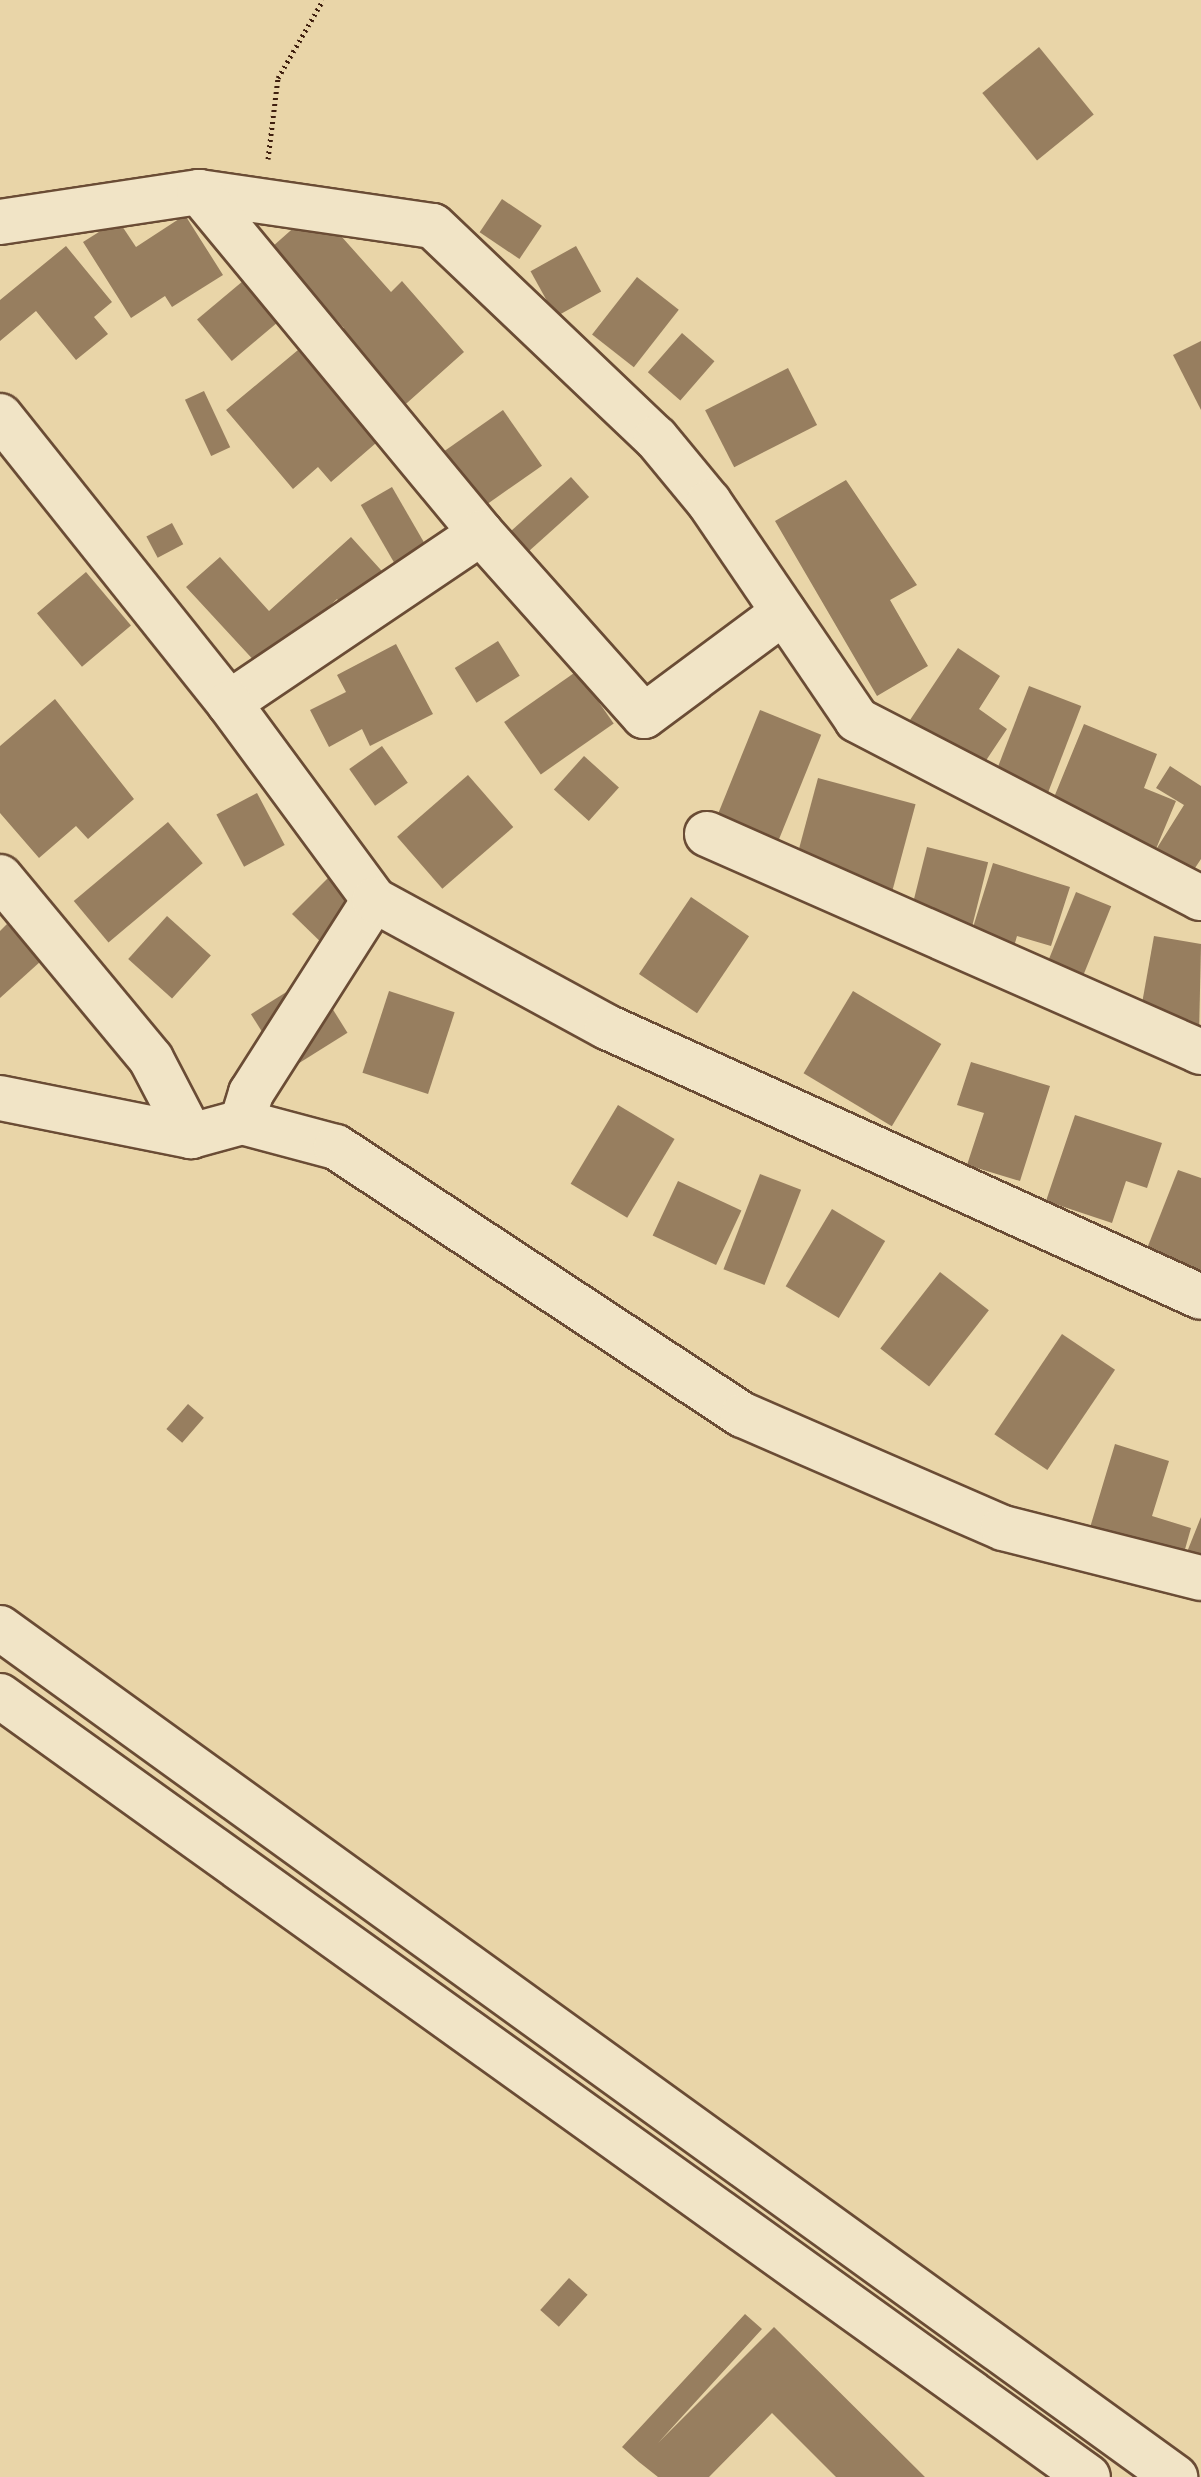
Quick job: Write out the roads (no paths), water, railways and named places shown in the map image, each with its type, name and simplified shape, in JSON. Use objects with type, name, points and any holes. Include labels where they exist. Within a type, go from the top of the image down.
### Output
[{"type":"street","points":[[199,192],[481,533],[644,716],[784,612]]},
{"type":"street","points":[[0,222],[199,192],[433,226],[656,438],[709,502],[857,720],[1201,898]]},
{"type":"street","points":[[0,416],[229,703],[374,900],[607,1027],[1201,1297]]},
{"type":"street","points":[[229,703],[481,533]]},
{"type":"street","points":[[707,834],[1201,1052]]},
{"type":"street","points":[[0,877],[151,1059],[191,1136]]},
{"type":"street","points":[[242,1122],[251,1093],[374,900]]},
{"type":"street","points":[[0,1098],[191,1136],[242,1122],[336,1147],[743,1415],[1003,1528],[1201,1578]]},
{"type":"street","points":[[0,1628],[1175,2477]]},
{"type":"street","points":[[0,1696],[1088,2477]]}]
